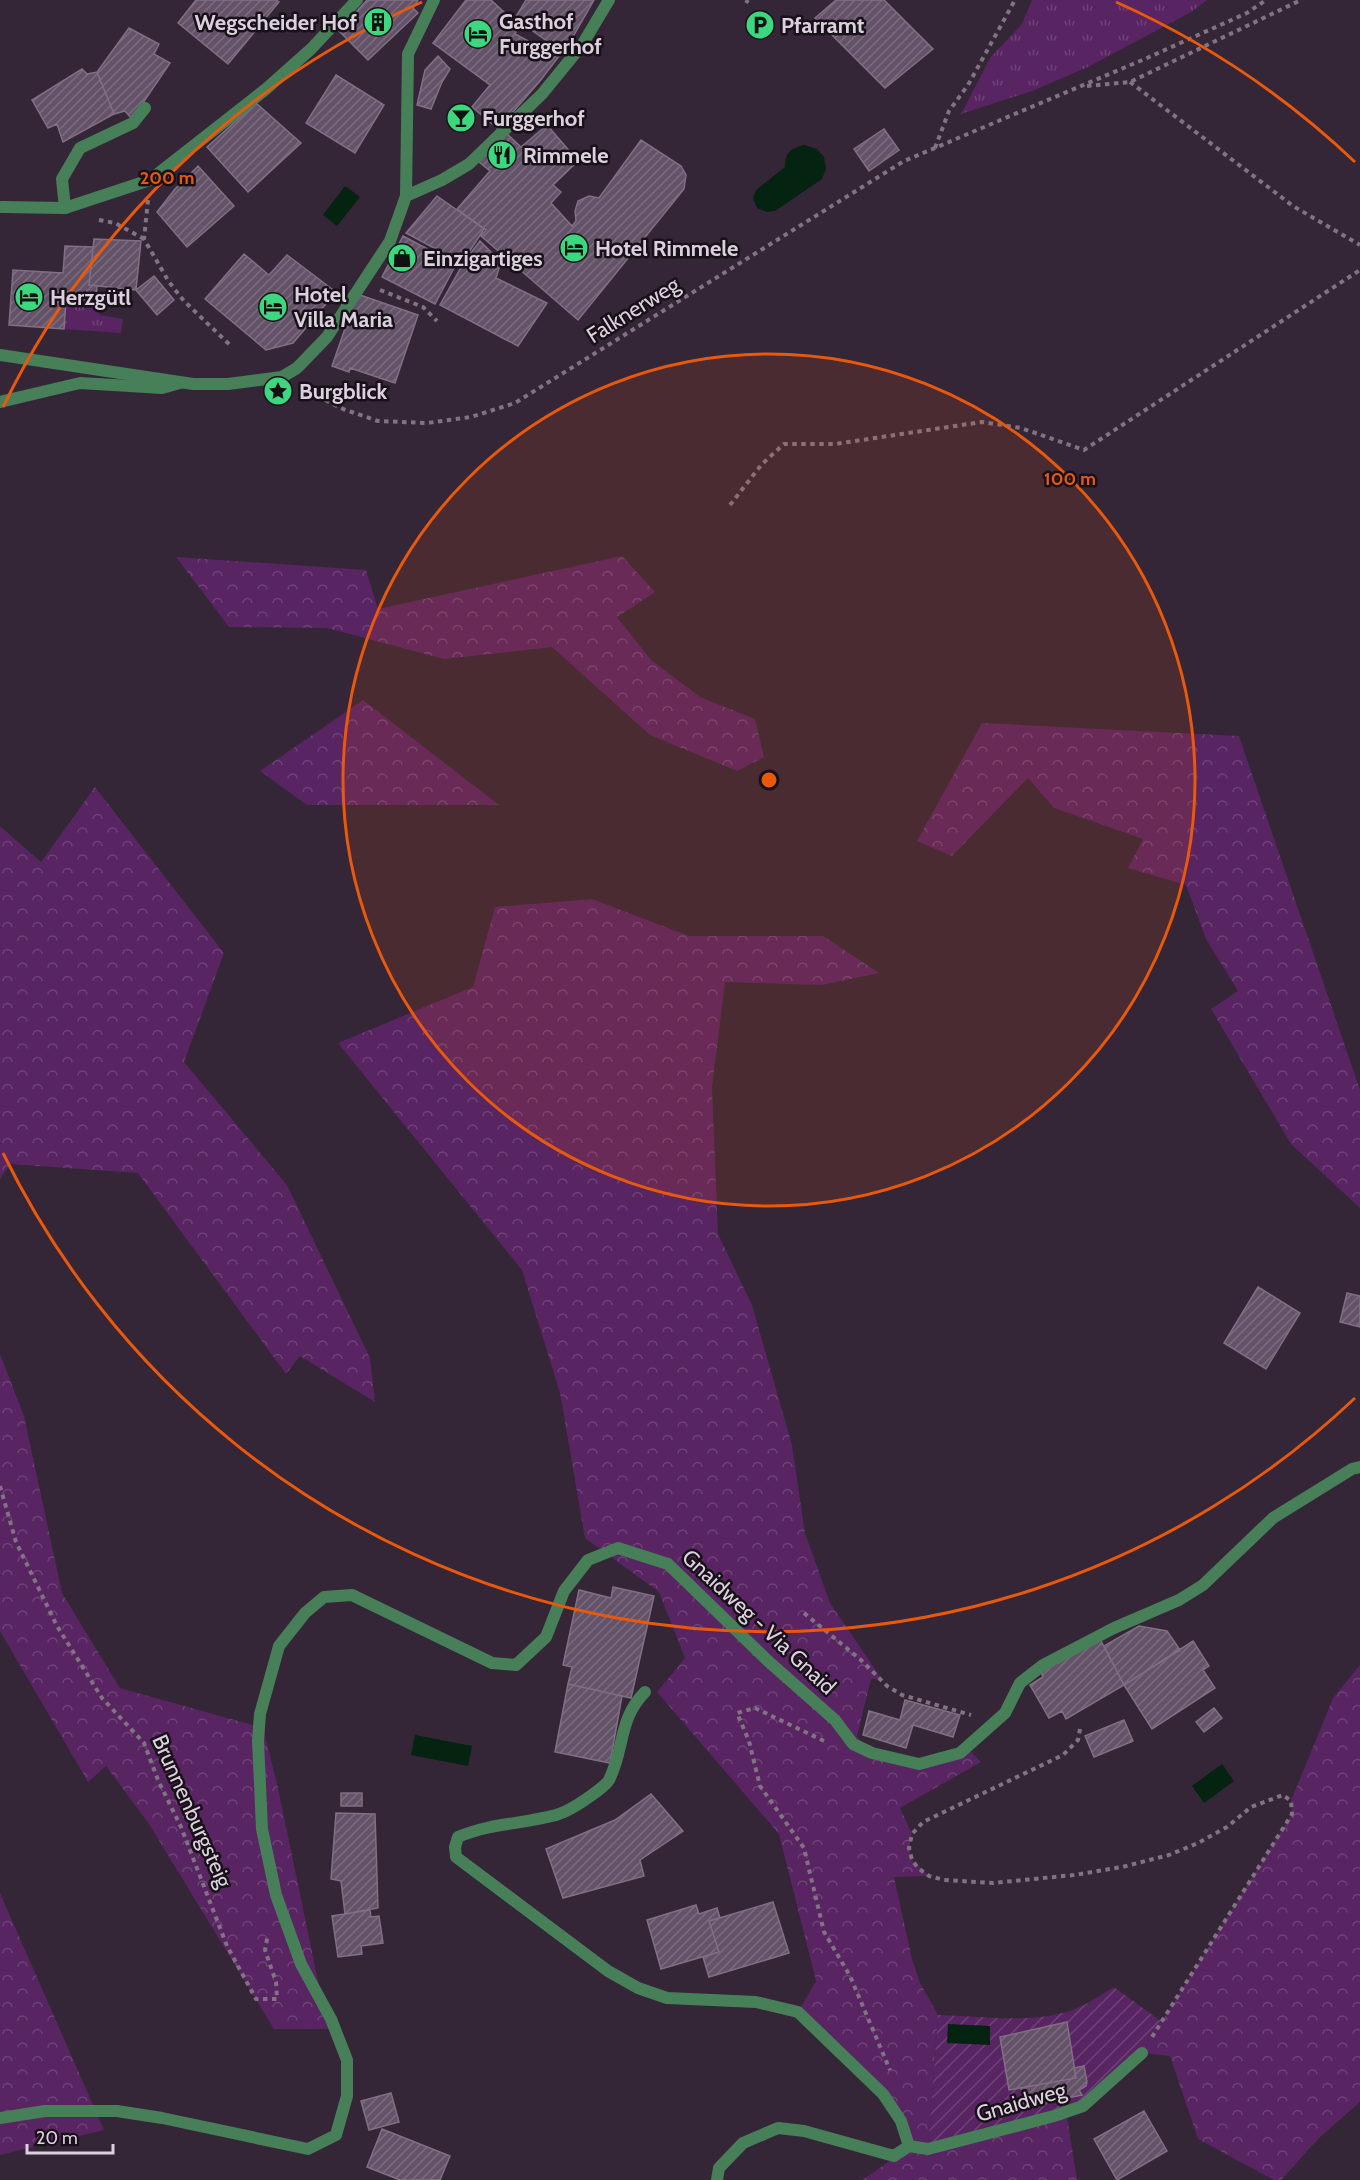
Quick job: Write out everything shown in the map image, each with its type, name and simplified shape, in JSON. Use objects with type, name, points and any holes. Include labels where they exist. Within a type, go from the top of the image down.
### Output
[{"type":"street","points":[[2,207],[65,208],[150,180],[266,89],[311,49],[357,0]]},
{"type":"street","points":[[0,355],[180,383],[228,384],[282,377],[297,368],[327,337],[390,241],[406,196],[408,54],[434,0]]},
{"type":"street","points":[[406,196],[442,180],[469,164],[486,149],[542,94],[582,45],[609,0]]},
{"type":"street","points":[[65,208],[62,179],[80,148],[133,123],[145,108]]},
{"type":"street","points":[[0,402],[80,383],[162,388],[180,383]]},
{"type":"street","points":[[853,1744],[872,1753],[919,1764],[960,1753],[1005,1713],[1020,1683],[1043,1665],[1114,1628],[1179,1600],[1203,1585],[1273,1518],[1352,1469],[1360,1467]]},
{"type":"street","name":"Gnaidweg - Via Gnaid","points":[[0,2118],[45,2111],[117,2111],[308,2148],[336,2135],[347,2096],[347,2060],[331,2019],[301,1964],[276,1895],[262,1829],[258,1742],[260,1714],[279,1646],[305,1613],[324,1597],[352,1595],[492,1663],[516,1665],[546,1637],[564,1591],[588,1560],[618,1548],[668,1564],[768,1661],[835,1720],[853,1744]]},
{"type":"street","points":[[645,1692],[633,1704],[608,1783],[585,1800],[558,1814],[478,1828],[458,1837],[455,1847],[456,1857],[608,1971],[638,1988],[667,1998],[756,2002],[798,2012],[883,2094],[901,2121],[909,2146],[894,2156],[804,2131],[778,2128],[743,2143],[719,2168],[717,2180]]},
{"type":"street","name":"Gnaidweg","points":[[909,2146],[928,2149],[1054,2116],[1083,2106],[1142,2052]]},
{"type":"path","points":[[935,148],[949,111],[968,85],[1015,0]]},
{"type":"path","points":[[1083,87],[1247,13],[1266,0]]},
{"type":"path","points":[[1083,87],[1130,82],[1301,0]]},
{"type":"path","points":[[1130,82],[1293,206],[1360,244]]},
{"type":"path","name":"Falknerweg","points":[[282,377],[343,409],[378,422],[427,423],[471,417],[515,403],[904,161],[1083,87]]},
{"type":"path","points":[[150,180],[144,239],[169,282],[184,301],[230,345]]},
{"type":"path","points":[[730,505],[762,464],[784,444],[835,444],[982,422],[1021,428],[1084,450],[1360,270]]},
{"type":"path","points":[[364,282],[423,307],[437,321]]},
{"type":"path","name":"Brunnenburgsteig","points":[[0,1486],[16,1542],[57,1626],[102,1698],[144,1743],[227,1946],[255,1999],[277,1999],[276,1982],[265,1950]]},
{"type":"path","points":[[804,1613],[861,1660],[888,1686],[902,1695],[972,1716],[1005,1713]]},
{"type":"path","points":[[853,1744],[833,1745],[755,1708],[737,1713],[749,1741],[759,1786],[804,1848],[824,1932],[850,1976],[893,2078]]},
{"type":"path","points":[[1080,1729],[1078,1740],[1063,1755],[923,1822],[912,1834],[909,1848],[912,1860],[929,1876],[944,1880],[993,1883],[1122,1868],[1169,1855],[1198,1843],[1227,1827],[1251,1807],[1283,1796],[1292,1802],[1292,1814],[1142,2052]]},
{"type":"green space","points":[[1032,0],[1207,0],[1191,12],[1088,67],[1032,91],[961,114],[990,58],[1022,24]]},
{"type":"green space","points":[[66,299],[96,301],[100,315],[123,319],[121,333],[64,329]]},
{"type":"green space","points":[[622,556],[655,592],[617,617],[651,660],[700,697],[755,719],[764,757],[737,771],[650,735],[552,647],[444,659],[327,628],[229,627],[176,557],[366,570],[378,609]]},
{"type":"green space","points":[[363,700],[499,805],[307,805],[260,771]]},
{"type":"green space","points":[[982,723],[1239,736],[1360,1090],[1360,1208],[1291,1144],[1211,1009],[1238,991],[1206,939],[1186,885],[1128,868],[1143,839],[1054,808],[1028,778],[952,856],[917,841]]},
{"type":"green space","points":[[95,787],[224,953],[184,1062],[287,1185],[370,1358],[375,1402],[300,1356],[286,1374],[138,1173],[10,1164],[0,1179],[0,826],[41,862]]},
{"type":"green space","points":[[592,899],[689,936],[823,936],[879,973],[822,985],[725,982],[712,1087],[718,1234],[752,1305],[792,1445],[805,1533],[830,1603],[881,1678],[871,1679],[857,1736],[872,1754],[919,1764],[966,1747],[981,1762],[900,1808],[912,1834],[909,1848],[912,1860],[929,1876],[894,1877],[912,1959],[920,1983],[938,2015],[928,2149],[909,2146],[901,2121],[798,2012],[816,1981],[779,1834],[657,1692],[685,1658],[659,1592],[585,1538],[560,1393],[522,1270],[338,1043],[473,987],[495,907]]},
{"type":"green space","points":[[0,1354],[24,1416],[62,1593],[120,1688],[263,1728],[278,1788],[328,2029],[274,2029],[149,1824],[106,1766],[88,1782],[0,1631]]},
{"type":"green space","points":[[1360,1665],[1360,2102],[1319,2138],[1281,2180],[1274,2180],[1198,2139],[1170,2056],[1142,2053],[1292,1814],[1291,1801],[1333,1698]]},
{"type":"green space","points":[[0,1893],[104,2130],[0,2155]]},
{"type":"green space","points":[[1114,1987],[1162,2022],[1142,2053],[1083,2106],[928,2149],[938,2015],[1009,2018],[1045,2016],[1077,2008]]},
{"type":"green space","points":[[1067,2117],[1077,2180],[862,2180],[909,2148]]},
{"type":"shaded area","points":[[804,145],[817,149],[824,157],[826,169],[822,179],[775,211],[767,212],[757,208],[753,198],[756,190],[785,167],[789,152]]},
{"type":"shaded area","points":[[345,186],[360,197],[337,226],[323,215]]},
{"type":"shaded area","points":[[415,1735],[472,1746],[468,1766],[411,1755]]},
{"type":"shaded area","points":[[1222,1764],[1234,1781],[1204,1803],[1192,1786]]},
{"type":"shaded area","points":[[948,2024],[990,2026],[990,2045],[947,2043]]},
{"type":"building","points":[[196,0],[276,0],[279,2],[228,64],[178,23]]},
{"type":"building","name":"Wegscheider Hof","points":[[367,0],[418,0],[413,8],[418,13],[368,60],[339,31]]},
{"type":"building","points":[[466,0],[491,0],[519,26],[515,34],[549,52],[559,48],[563,51],[498,129],[472,107],[490,85],[433,43]]},
{"type":"building","points":[[526,0],[594,0],[570,42],[555,47],[515,18]]},
{"type":"building","points":[[836,0],[884,0],[933,49],[885,88],[815,18]]},
{"type":"building","points":[[129,28],[159,44],[154,54],[170,63],[132,119],[125,111],[114,114],[97,72]]},
{"type":"building","points":[[438,56],[450,69],[431,109],[417,105],[425,70]]},
{"type":"building","points":[[82,69],[87,74],[97,72],[114,114],[63,142],[57,124],[48,128],[32,100]]},
{"type":"building","points":[[336,75],[384,105],[355,153],[306,123]]},
{"type":"building","points":[[256,103],[301,143],[248,192],[207,147]]},
{"type":"building","points":[[547,125],[578,161],[553,185],[561,192],[551,203],[572,226],[576,221],[575,211],[578,201],[589,196],[599,198],[641,140],[681,166],[686,175],[684,189],[578,320],[481,236],[486,230],[457,209],[490,171],[479,162],[506,133],[521,147]]},
{"type":"building","points":[[884,129],[899,150],[869,171],[854,149]]},
{"type":"building","points":[[198,166],[234,206],[187,247],[157,212],[175,189]]},
{"type":"building","points":[[437,196],[484,229],[462,263],[406,233]]},
{"type":"building","points":[[403,236],[456,264],[435,304],[382,277]]},
{"type":"building","points":[[94,239],[141,241],[136,290],[89,285]]},
{"type":"building","points":[[480,241],[501,262],[496,278],[547,303],[518,346],[440,305],[464,262]]},
{"type":"building","points":[[65,246],[93,247],[89,285],[97,286],[96,301],[66,299],[64,329],[9,325],[13,270],[63,273]]},
{"type":"building","points":[[244,254],[269,275],[287,255],[336,292],[293,343],[266,350],[205,299]]},
{"type":"building","points":[[154,276],[174,300],[157,315],[136,290]]},
{"type":"building","points":[[357,294],[418,315],[395,383],[350,368],[349,372],[332,366]]},
{"type":"building","points":[[1258,1287],[1300,1313],[1266,1369],[1224,1343]]},
{"type":"building","points":[[1347,1293],[1360,1296],[1360,1327],[1340,1322]]},
{"type":"building","points":[[613,1587],[654,1596],[631,1698],[568,1684],[572,1667],[563,1665],[579,1590],[611,1598]]},
{"type":"building","points":[[1139,1626],[1167,1631],[1180,1650],[1124,1685],[1104,1646]]},
{"type":"building","points":[[1100,1639],[1124,1685],[1066,1719],[1062,1711],[1049,1718],[1030,1685],[1043,1677],[1041,1672]]},
{"type":"building","points":[[1193,1641],[1209,1666],[1203,1670],[1215,1688],[1152,1729],[1124,1685]]},
{"type":"building","points":[[568,1684],[622,1696],[610,1763],[555,1752]]},
{"type":"building","points":[[905,1700],[960,1715],[953,1737],[913,1725],[906,1748],[863,1735],[869,1711],[900,1720]]},
{"type":"building","points":[[1214,1708],[1222,1718],[1204,1732],[1196,1722]]},
{"type":"building","points":[[1124,1720],[1133,1741],[1094,1757],[1085,1736]]},
{"type":"building","points":[[341,1793],[362,1793],[362,1806],[341,1806]]},
{"type":"building","points":[[651,1794],[683,1831],[640,1860],[644,1876],[563,1898],[546,1849],[615,1820]]},
{"type":"building","points":[[336,1813],[375,1814],[378,1908],[345,1914],[341,1881],[331,1879]]},
{"type":"building","points":[[773,1902],[789,1953],[709,1977],[703,1957],[719,1952],[709,1921]]},
{"type":"building","points":[[696,1905],[699,1914],[717,1908],[720,1918],[709,1921],[719,1952],[661,1969],[647,1920]]},
{"type":"building","points":[[370,1910],[371,1917],[379,1916],[383,1943],[361,1946],[362,1954],[338,1957],[332,1916]]},
{"type":"building","points":[[1067,2022],[1076,2078],[1009,2090],[1000,2037]]},
{"type":"building","points":[[1084,2066],[1087,2082],[1086,2086],[1079,2090],[1082,2095],[1025,2107],[1021,2088],[1076,2078],[1074,2068]]},
{"type":"building","points":[[391,2093],[399,2122],[369,2130],[361,2101]]},
{"type":"building","points":[[1144,2111],[1167,2151],[1117,2180],[1094,2139]]},
{"type":"building","points":[[382,2129],[450,2156],[440,2180],[400,2180],[367,2167]]},
{"type":"place","name":"Wegscheider Hof","points":[[378,22]]},
{"type":"place","name":"Pfarramt","points":[[760,25]]},
{"type":"place","name":"Gasthof Furggerhof","points":[[478,34]]},
{"type":"place","name":"Furggerhof","points":[[461,118]]},
{"type":"place","name":"Rimmele","points":[[502,155]]},
{"type":"place","name":"Hotel Rimmele","points":[[574,248]]},
{"type":"place","name":"Einzigartiges","points":[[402,258]]},
{"type":"place","name":"Herzgütl","points":[[29,297]]},
{"type":"place","name":"Hotel Villa Maria","points":[[273,307]]},
{"type":"place","name":"Burgblick","points":[[278,391]]}]
